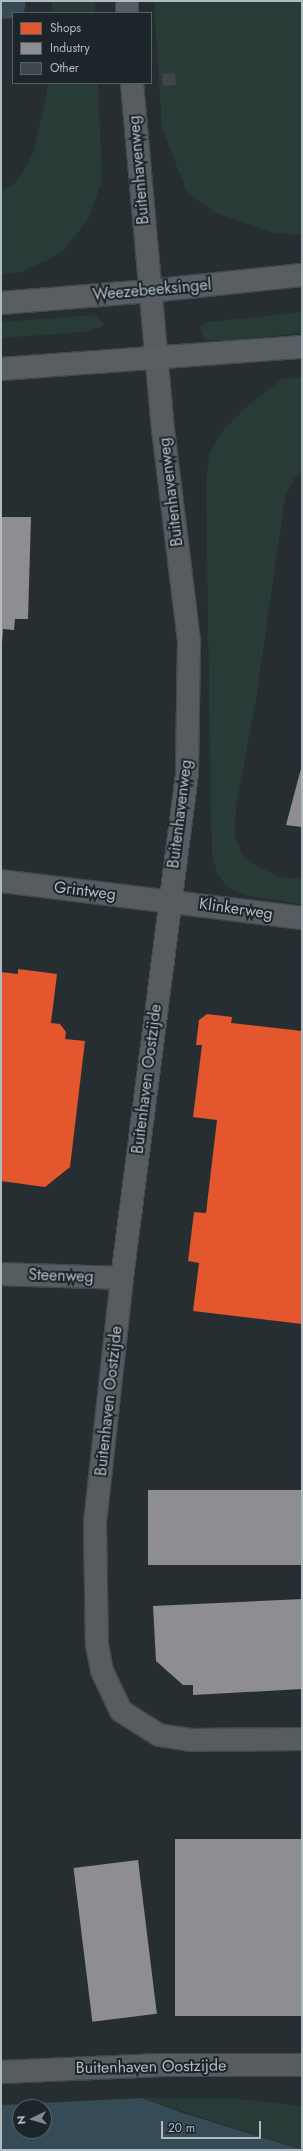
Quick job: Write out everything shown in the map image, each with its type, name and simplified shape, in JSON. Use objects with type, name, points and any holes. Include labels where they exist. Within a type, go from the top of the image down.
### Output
[{"type":"main road","name":"Weezebeeksingel","points":[[1,303],[150,291],[302,276]]},
{"type":"main road","points":[[1,369],[156,359],[302,347]]},
{"type":"street","points":[[127,1],[127,12]]},
{"type":"street","name":"Buitenhavenweg","points":[[132,84],[156,359],[189,642],[187,774],[170,900]]},
{"type":"street","name":"Grintweg","points":[[1,881],[170,900]]},
{"type":"street","name":"Klinkerweg","points":[[170,900],[302,918]]},
{"type":"street","name":"Buitenhaven Oostzijde","points":[[170,900],[122,1278],[95,1524],[97,1645],[102,1672],[121,1711],[158,1735],[189,1740],[302,1739]]},
{"type":"street","name":"Steenweg","points":[[1,1274],[122,1278]]},
{"type":"street","name":"Buitenhaven Oostzijde","points":[[1,2072],[162,2065],[302,2065]]},
{"type":"green space","points":[[52,1],[95,1],[95,12],[52,12]]},
{"type":"green space","points":[[154,1],[302,1],[302,235],[274,233],[216,213],[187,192],[162,128]]},
{"type":"green space","points":[[48,84],[98,84],[102,181],[88,220],[61,253],[22,272],[1,274],[1,191],[15,184],[33,154]]},
{"type":"green space","points":[[302,312],[302,333],[236,340],[204,340],[200,327],[209,322]]},
{"type":"green space","points":[[96,315],[105,326],[84,332],[1,338],[1,322]]},
{"type":"green space","points":[[302,377],[302,470],[294,479],[285,497],[256,699],[236,807],[235,836],[242,855],[257,866],[279,877],[302,879],[302,904],[249,896],[230,889],[217,874],[212,851],[211,816],[206,488],[209,454],[222,432],[244,409],[282,379]]},
{"type":"green space","points":[[141,2098],[240,2099],[302,2106],[302,2150]]},
{"type":"water","points":[[1,1],[26,1],[24,12],[12,12],[12,18],[1,19]]},
{"type":"water","points":[[141,2098],[180,2112],[302,2150],[1,2150],[1,2105],[12,2104],[12,2139],[52,2139],[52,2102]]},
{"type":"building: Shops","points":[[18,969],[57,974],[51,1023],[60,1024],[66,1032],[65,1039],[85,1041],[70,1167],[45,1187],[1,1181],[1,972],[18,974]]},
{"type":"building: Shops","points":[[207,1014],[232,1017],[231,1023],[302,1031],[302,1324],[193,1311],[199,1263],[188,1261],[194,1212],[206,1213],[217,1120],[193,1117],[202,1045],[196,1045],[199,1020]]},
{"type":"building: Industry","points":[[1,517],[31,517],[28,619],[15,619],[14,630],[3,629],[2,644]]},
{"type":"building: Industry","points":[[302,765],[302,827],[286,825]]},
{"type":"building: Industry","points":[[148,1490],[302,1490],[302,1565],[148,1565]]},
{"type":"building: Industry","points":[[302,1599],[302,1689],[193,1695],[193,1685],[183,1685],[156,1661],[153,1606]]},
{"type":"building: Industry","points":[[175,1839],[302,1839],[302,2016],[175,2016]]},
{"type":"building: Industry","points":[[138,1860],[157,2014],[92,2022],[73,1868]]},
{"type":"building: Other","points":[[175,73],[176,85],[163,86],[162,74]]}]
